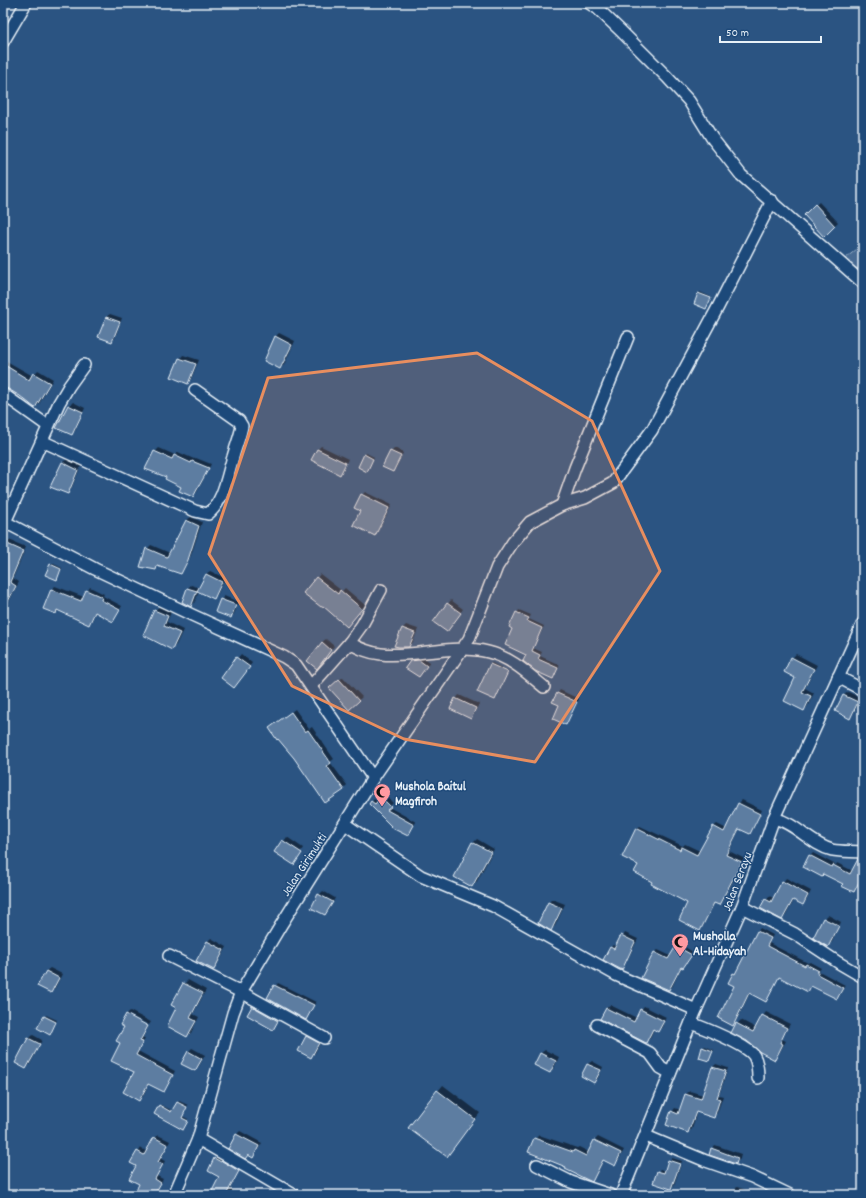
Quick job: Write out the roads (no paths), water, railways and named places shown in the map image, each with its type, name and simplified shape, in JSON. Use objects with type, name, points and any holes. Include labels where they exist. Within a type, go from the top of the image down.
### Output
[{"type":"street","points":[[3,42],[26,3]]},
{"type":"street","points":[[589,3],[597,8],[667,77],[689,101],[712,138],[741,175],[863,283]]},
{"type":"street","name":"Jalan Girimukti","points":[[174,1195],[198,1139],[233,1013],[241,992],[317,865],[345,824],[373,778],[469,639],[497,567],[513,542],[530,522],[562,505],[585,498],[613,483],[637,452],[652,430],[718,308],[772,201]]},
{"type":"street","points":[[562,505],[628,337]]},
{"type":"street","points":[[84,365],[69,386],[48,426],[4,525],[192,615],[284,656],[296,665],[373,778]]},
{"type":"street","points":[[42,440],[195,511],[208,514],[219,501],[242,426],[239,421],[195,390]]},
{"type":"street","points":[[3,394],[48,426]]},
{"type":"street","points":[[311,686],[349,644],[362,625],[381,590]]},
{"type":"street","name":"Jalan Serayu","points":[[621,1195],[696,1010],[742,907],[774,818],[863,623]]},
{"type":"street","points":[[349,644],[364,650],[381,654],[463,648],[489,652],[520,667],[544,687]]},
{"type":"street","points":[[838,677],[863,690]]},
{"type":"street","points":[[774,818],[784,820],[823,847],[833,850],[863,852]]},
{"type":"street","points":[[345,824],[421,876],[493,906],[616,975],[696,1010]]},
{"type":"street","points":[[742,907],[795,934],[863,977]]},
{"type":"street","points":[[169,956],[241,992],[324,1038]]},
{"type":"street","points":[[691,1023],[711,1030],[752,1054],[757,1066],[758,1078]]},
{"type":"street","points":[[597,1025],[650,1053],[661,1068],[670,1073]]},
{"type":"street","points":[[646,1136],[706,1161],[752,1177],[790,1195]]},
{"type":"street","points":[[198,1139],[294,1195]]},
{"type":"street","points":[[537,1165],[571,1182],[610,1195]]},
{"type":"place","name":"Mushola Baitul Magfiroh","points":[[382,807]]},
{"type":"place","name":"Musholla Al-Hidayah","points":[[680,957]]}]
